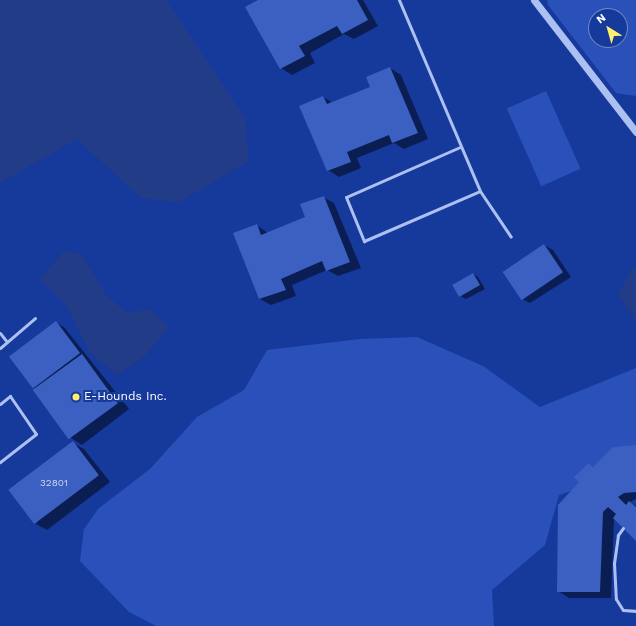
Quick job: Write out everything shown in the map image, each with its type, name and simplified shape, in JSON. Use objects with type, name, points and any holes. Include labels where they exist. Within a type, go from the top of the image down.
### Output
[{"type":"street","points":[[534,0],[636,132]]},
{"type":"lane","points":[[399,0],[460,147],[480,190],[511,237]]},
{"type":"lane","points":[[460,147],[346,197],[364,241],[480,190]]},
{"type":"lane","points":[[0,348],[35,318]]},
{"type":"lane","points":[[0,333],[7,342]]},
{"type":"lane","points":[[0,404],[10,396],[36,434],[0,462]]},
{"type":"lane","points":[[623,528],[618,535],[614,563],[616,599],[623,610],[636,611]]},
{"type":"shaded area","points":[[0,0],[166,0],[245,118],[249,161],[179,202],[141,198],[77,139],[0,183]]},
{"type":"shaded area","points":[[547,0],[636,0],[636,96],[616,93],[548,5]]},
{"type":"shaded area","points":[[546,91],[581,169],[541,186],[507,108]]},
{"type":"shaded area","points":[[64,251],[81,254],[106,295],[127,313],[150,309],[169,327],[144,357],[117,375],[90,353],[67,306],[40,279]]},
{"type":"shaded area","points":[[636,268],[636,323],[618,294],[632,269]]},
{"type":"shaded area","points":[[417,337],[483,366],[540,407],[636,368],[636,489],[602,481],[559,495],[545,545],[492,590],[494,626],[156,626],[129,612],[80,561],[84,529],[98,509],[150,469],[197,417],[244,390],[267,350],[360,339]]},
{"type":"building","points":[[258,0],[357,0],[368,20],[342,34],[337,26],[299,46],[305,56],[280,69],[245,7]]},
{"type":"building","points":[[390,67],[418,133],[392,143],[389,135],[347,152],[351,162],[327,171],[299,106],[323,96],[327,104],[370,87],[366,77]]},
{"type":"building","points":[[324,196],[350,262],[326,271],[322,261],[281,279],[286,290],[259,299],[233,233],[257,224],[261,235],[305,217],[300,204]]},
{"type":"building","points":[[544,244],[563,272],[522,300],[503,272]]},
{"type":"building","points":[[473,273],[480,285],[459,297],[452,285]]},
{"type":"building","points":[[56,321],[80,353],[33,388],[9,357]]},
{"type":"building","name":"E-Hounds Inc.","points":[[82,354],[118,403],[69,439],[33,390]]},
{"type":"building","points":[[73,441],[99,475],[34,524],[8,490]]},
{"type":"building","points":[[636,445],[636,492],[624,493],[618,497],[626,505],[629,501],[636,507],[636,541],[613,518],[616,514],[608,507],[603,512],[600,592],[557,592],[558,505],[579,482],[574,477],[589,463],[593,467],[613,447]]},
{"type":"place","name":"E-Hounds Inc.","points":[[76,397]]}]
